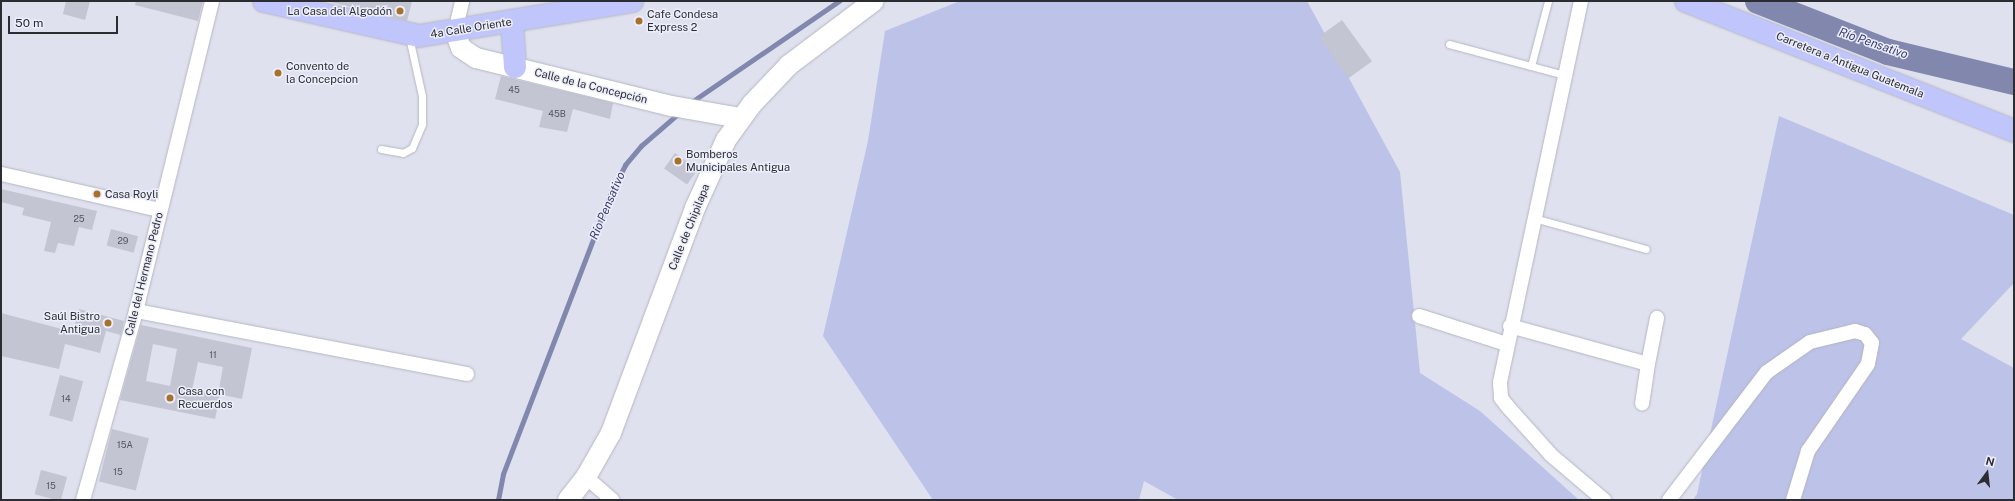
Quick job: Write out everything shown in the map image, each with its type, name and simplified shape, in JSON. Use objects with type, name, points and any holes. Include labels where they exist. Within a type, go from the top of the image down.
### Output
[{"type":"main road","name":"4a Calle Oriente","points":[[264,1],[409,35],[455,32],[632,1]]},
{"type":"main road","name":"Calle de Chipilapa","points":[[568,500],[586,478],[611,433],[698,201],[717,158],[741,118],[790,65],[874,1]]},
{"type":"main road","name":"Carretera a Antigua Guatemala","points":[[1686,1],[2014,130]]},
{"type":"main road","points":[[512,21],[514,67]]},
{"type":"main road","name":"Calle de la Concepción","points":[[455,32],[456,42],[468,53],[514,67],[672,106],[741,118]]},
{"type":"street","name":"Calle del Hermano Pedro","points":[[84,500],[136,311],[212,1]]},
{"type":"street","points":[[455,32],[462,1]]},
{"type":"street","points":[[1581,1],[1510,326],[1500,383],[1501,398],[1551,455],[1604,500]]},
{"type":"street","points":[[1,174],[160,210]]},
{"type":"street","points":[[136,311],[467,374]]},
{"type":"street","points":[[1419,316],[1507,344]]},
{"type":"street","points":[[1642,404],[1657,318]]},
{"type":"street","points":[[1510,326],[1648,364]]},
{"type":"street","points":[[1668,500],[1767,372],[1810,342],[1855,331],[1865,334],[1872,343],[1868,364],[1808,451],[1793,500]]},
{"type":"street","points":[[586,478],[612,500]]},
{"type":"lane","points":[[1532,66],[1548,1]]},
{"type":"lane","points":[[381,149],[403,153],[412,148],[422,124],[422,96],[409,35]]},
{"type":"lane","points":[[1449,44],[1565,75]]},
{"type":"lane","points":[[1534,218],[1646,249]]},
{"type":"shaded area","points":[[960,1],[1307,1],[1400,172],[1420,373],[1480,411],[1579,500],[1178,500],[1144,481],[1139,500],[933,500],[823,336],[868,141],[885,31]]},
{"type":"shaded area","points":[[1779,116],[2014,215],[2014,283],[1961,339],[2014,368],[2014,500],[1693,500],[1697,494]]},
{"type":"building","points":[[66,1],[90,1],[85,20],[63,14]]},
{"type":"building","points":[[136,1],[203,1],[198,21],[135,5]]},
{"type":"building","points":[[327,1],[412,1],[407,21]]},
{"type":"building","points":[[1342,20],[1372,61],[1349,78],[1319,37]]},
{"type":"building","points":[[501,76],[613,103],[610,119],[573,109],[567,132],[539,127],[543,111],[495,99]]},
{"type":"building","name":"Bomberos Municipales Antigua","points":[[675,153],[698,169],[687,185],[664,169]]},
{"type":"building","points":[[1,189],[97,211],[92,230],[79,227],[74,246],[58,243],[55,253],[44,251],[51,222],[22,215],[24,208],[1,202]]},
{"type":"building","points":[[111,229],[138,236],[134,253],[107,245]]},
{"type":"building","points":[[79,309],[124,321],[121,335],[106,331],[100,353],[65,344],[59,369],[1,356],[1,313],[73,332]]},
{"type":"building","points":[[141,325],[252,348],[242,399],[218,394],[223,367],[198,362],[192,390],[220,396],[215,419],[120,400]],"holes":[[[153,344],[177,349],[170,386],[146,381]]]},
{"type":"building","points":[[60,375],[83,381],[72,422],[49,416]]},
{"type":"building","points":[[112,429],[149,438],[136,491],[99,481]]},
{"type":"building","points":[[41,470],[67,477],[61,500],[35,494]]},
{"type":"waterway","name":"Río Pensativo","points":[[690,103],[839,1]]},
{"type":"waterway","name":"Río Pensativo","points":[[1758,1],[1888,52],[2014,82]]},
{"type":"waterway","name":"Río Pensativo","points":[[498,500],[503,474],[613,188],[625,165],[641,146],[679,113]]},
{"type":"place","name":"La Casa del Algodón","points":[[400,11]]},
{"type":"place","name":"Cafe Condesa Express 2","points":[[639,21]]},
{"type":"place","name":"Convento de la Concepcion","points":[[278,73]]},
{"type":"place","name":"Bomberos Municipales Antigua","points":[[678,161]]},
{"type":"place","name":"Casa Royli","points":[[97,194]]},
{"type":"place","name":"Saúl Bistro Antigua","points":[[108,323]]},
{"type":"place","name":"Casa con Recuerdos","points":[[170,398]]}]
